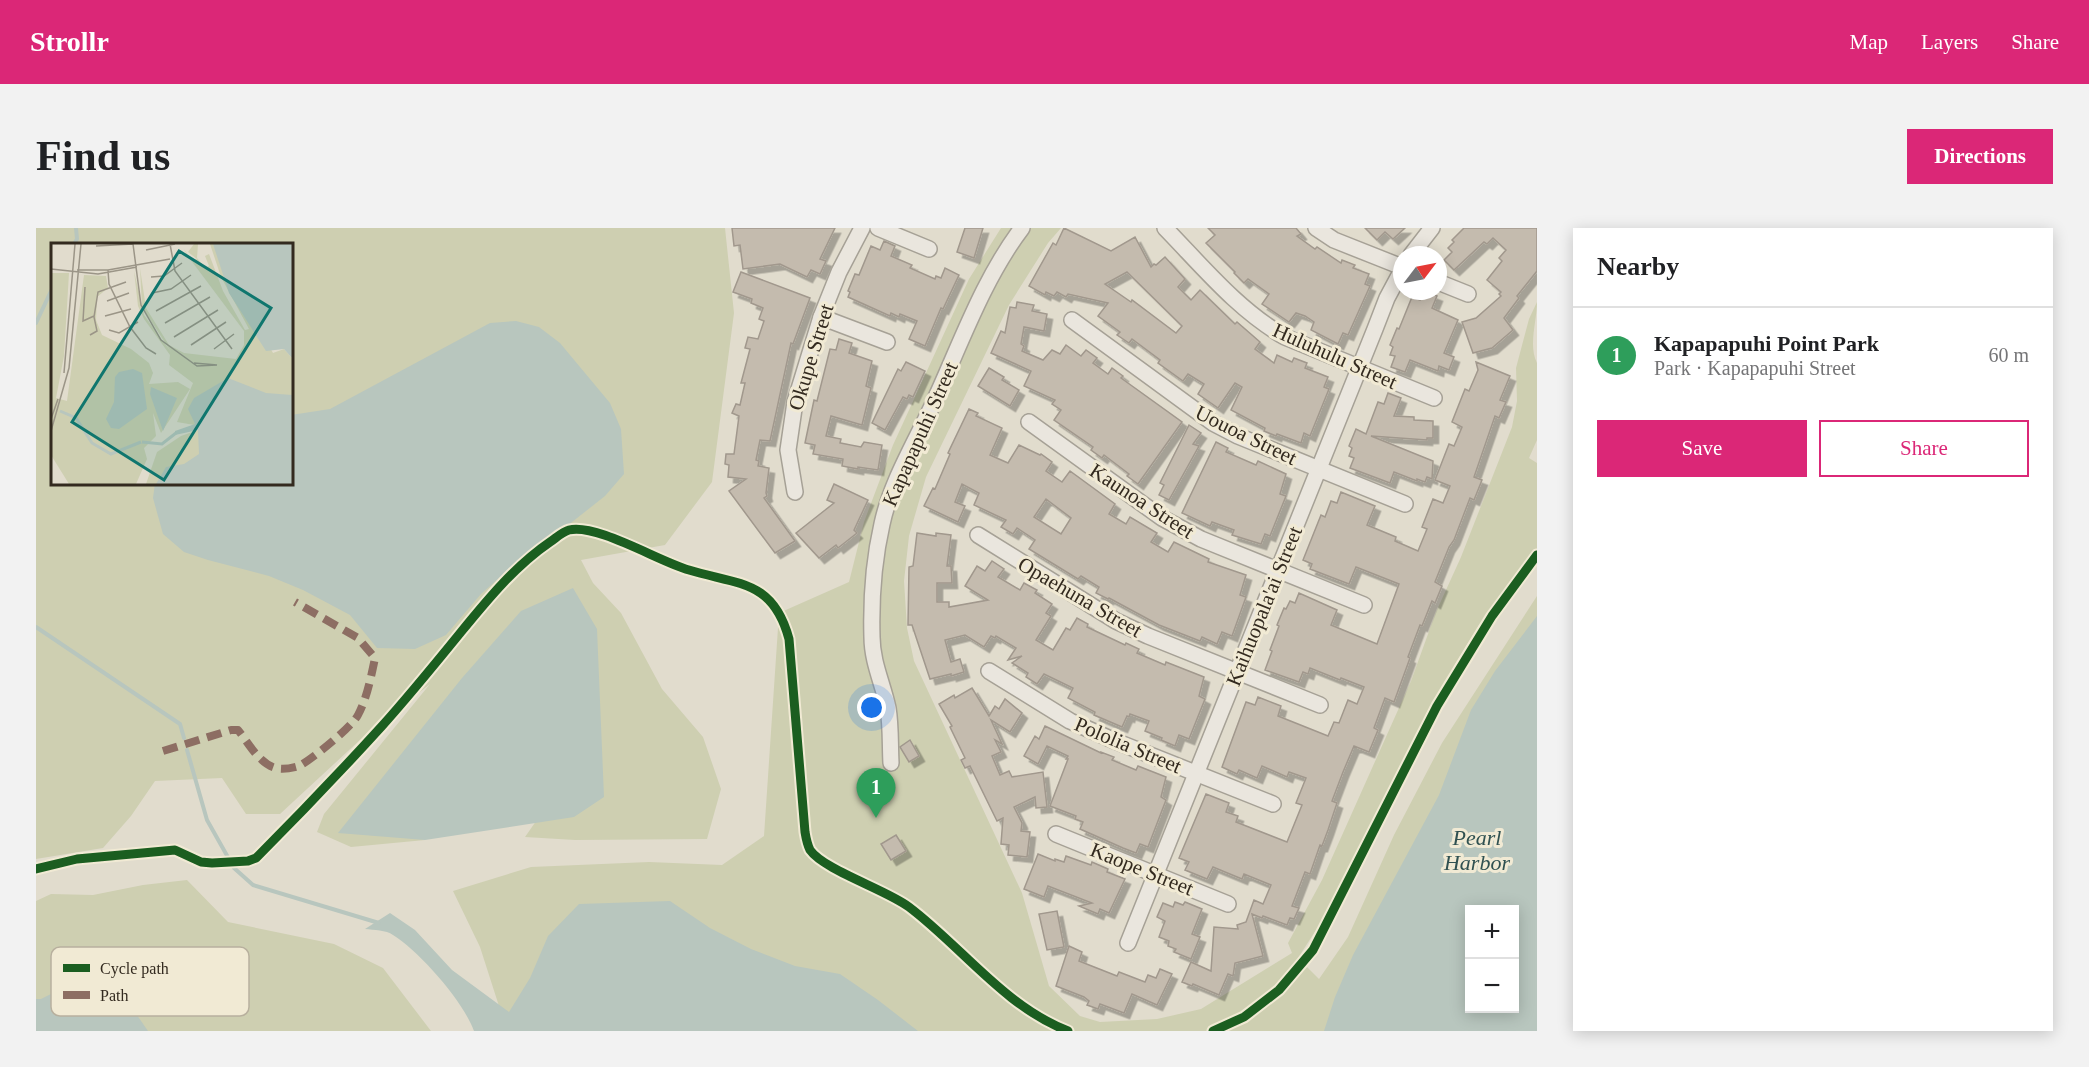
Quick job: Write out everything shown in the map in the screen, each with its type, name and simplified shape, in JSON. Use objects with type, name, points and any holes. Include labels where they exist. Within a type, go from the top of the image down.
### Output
[{"type":"street","name":"Okupe Street","points":[[795,492],[788,450],[795,402],[821,317],[839,272],[862,228]]},
{"type":"street","points":[[878,228],[929,249]]},
{"type":"street","name":"Kapapapuhi Street","points":[[891,763],[888,710],[873,654],[872,636],[876,558],[882,523],[890,495],[903,464],[979,302],[996,268],[1022,228]]},
{"type":"street","name":"Huluhulu Street","points":[[1165,228],[1240,304],[1266,326],[1285,337],[1434,398]]},
{"type":"street","points":[[1316,228],[1334,240],[1393,265]]},
{"type":"street","points":[[1418,246],[1432,228]]},
{"type":"street","name":"Kaihuopala'ai Street","points":[[1128,943],[1393,286]]},
{"type":"street","points":[[1447,286],[1467,294]]},
{"type":"street","points":[[821,317],[886,342]]},
{"type":"street","name":"Uouoa Street","points":[[1072,320],[1213,423],[1238,436],[1405,504]]},
{"type":"street","name":"Kaunoa Street","points":[[1029,422],[1162,518],[1201,539],[1364,605]]},
{"type":"street","name":"Opaehuna Street","points":[[978,535],[1116,621],[1320,705]]},
{"type":"street","name":"Pololia Street","points":[[989,672],[1070,721],[1273,804]]},
{"type":"street","name":"Kaope Street","points":[[1056,834],[1228,903]]},
{"type":"green space","points":[[36,228],[725,228],[734,313],[712,482],[665,545],[581,560],[593,583],[621,613],[662,689],[703,737],[721,789],[707,839],[575,840],[525,837],[541,814],[397,830],[425,840],[351,847],[317,832],[324,814],[430,684],[361,739],[280,814],[246,814],[222,778],[155,781],[131,816],[103,848],[36,859]]},
{"type":"green space","points":[[1001,228],[1015,228],[871,544],[865,579],[881,580],[888,523],[900,489],[984,303],[1013,250],[1029,228],[1061,228],[1048,243],[1009,305],[926,477],[909,536],[904,581],[907,628],[914,661],[1022,893],[1049,986],[1080,1016],[1100,1022],[1157,1019],[1201,1009],[1292,953],[1288,943],[1322,880],[1411,681],[1436,612],[1461,557],[1512,427],[1517,401],[1516,368],[1529,319],[1537,302],[1533,349],[1537,363],[1537,440],[1529,458],[1537,463],[1537,551],[1479,625],[1457,661],[1420,729],[1336,899],[1298,958],[1319,979],[1348,937],[1394,835],[1442,743],[1537,596],[1537,659],[1344,1031],[507,1031],[480,947],[453,891],[531,867],[649,862],[722,865],[764,836],[779,613],[849,582],[864,522],[893,445],[969,279]]},
{"type":"green space","points":[[187,880],[228,922],[334,944],[383,968],[431,1031],[121,1031],[36,1021],[36,901],[51,894],[93,895],[143,885]]},
{"type":"water","points":[[516,321],[539,327],[560,343],[610,403],[621,429],[624,474],[605,496],[525,555],[481,594],[446,635],[415,649],[377,648],[350,615],[303,590],[269,576],[184,552],[163,534],[153,498],[155,484],[292,484],[292,415],[330,409],[490,323]]},
{"type":"water","points":[[573,588],[597,629],[604,797],[574,817],[425,840],[338,833],[462,678],[521,611]]},
{"type":"water","name":"Pearl Harbor","points":[[1537,616],[1537,1031],[1324,1031],[1335,997],[1353,955],[1439,795],[1471,710],[1495,671]]},
{"type":"water","points":[[670,901],[710,928],[751,949],[795,966],[840,974],[918,1031],[474,1031],[451,992],[416,953],[390,933],[365,929],[390,913],[415,930],[452,970],[509,1012],[530,978],[548,936],[579,904]]},
{"type":"water","points":[[51,994],[51,1016],[138,1016],[148,1031],[36,1031],[36,999]]},
{"type":"building","points":[[732,228],[835,228],[820,259],[826,261],[820,274],[811,270],[807,277],[780,264],[743,269],[740,245],[734,246]]},
{"type":"building","points":[[965,228],[983,228],[974,258],[957,252]]},
{"type":"building","points":[[1064,228],[1111,251],[1135,237],[1151,267],[1165,257],[1185,279],[1178,287],[1191,300],[1200,290],[1235,324],[1237,322],[1260,342],[1255,349],[1274,363],[1277,355],[1292,362],[1294,358],[1307,363],[1305,368],[1328,377],[1324,387],[1329,389],[1310,436],[1304,433],[1301,443],[1277,434],[1276,436],[1231,410],[1242,387],[1235,383],[1218,408],[1198,394],[1204,384],[1188,374],[1183,381],[1158,363],[1160,360],[1132,339],[1129,343],[1117,335],[1120,332],[1098,316],[1108,303],[1068,294],[1066,297],[1057,292],[1054,296],[1046,292],[1045,295],[1029,286],[1053,243],[1056,245]],"holes":[[[1127,272],[1182,326],[1176,333],[1132,300],[1131,302],[1105,284]]]},
{"type":"building","points":[[1208,228],[1296,228],[1301,234],[1297,236],[1315,249],[1317,247],[1341,263],[1342,260],[1355,265],[1353,268],[1369,274],[1365,284],[1370,286],[1348,335],[1343,333],[1338,344],[1311,330],[1314,322],[1305,316],[1296,313],[1289,322],[1262,304],[1269,294],[1248,279],[1244,283],[1206,243],[1215,235]]},
{"type":"building","points":[[1365,228],[1405,228],[1393,239],[1385,232],[1377,240]]},
{"type":"building","points":[[1464,228],[1537,228],[1537,271],[1517,296],[1519,298],[1504,318],[1513,330],[1492,348],[1473,353],[1462,322],[1476,318],[1501,296],[1499,294],[1501,292],[1487,280],[1502,261],[1499,258],[1506,250],[1493,238],[1487,244],[1484,242],[1454,270],[1447,263],[1447,257],[1452,252],[1448,248],[1454,242],[1452,240]]},
{"type":"building","points":[[884,241],[895,246],[891,256],[912,265],[910,268],[935,279],[936,276],[941,278],[945,268],[959,275],[943,309],[941,308],[925,346],[909,339],[917,321],[900,314],[899,317],[891,313],[890,316],[848,297],[855,274],[859,275],[871,246],[880,250]]},
{"type":"building","points":[[741,272],[810,298],[793,344],[791,343],[770,441],[760,440],[756,460],[759,461],[758,466],[769,468],[767,496],[764,498],[795,541],[775,553],[729,491],[746,479],[728,477],[729,465],[725,464],[726,454],[734,454],[739,416],[732,413],[736,404],[740,405],[745,383],[741,383],[750,349],[745,348],[748,337],[758,339],[764,321],[759,319],[763,308],[751,303],[752,299],[733,292]]},
{"type":"building","points":[[1411,300],[1435,300],[1432,308],[1458,320],[1444,353],[1454,357],[1449,370],[1439,366],[1438,371],[1410,360],[1405,372],[1391,367],[1395,356],[1390,355],[1393,347],[1390,345],[1397,328],[1399,329]]},
{"type":"building","points":[[1017,302],[1034,305],[1032,311],[1047,314],[1044,331],[1024,327],[1022,351],[1043,360],[1052,350],[1060,354],[1066,345],[1081,356],[1086,350],[1097,358],[1093,363],[1108,374],[1112,368],[1123,376],[1121,378],[1182,422],[1138,484],[1127,476],[1129,474],[1104,455],[1102,458],[1091,450],[1093,447],[1054,420],[1061,410],[1052,404],[1055,400],[1024,386],[1031,371],[991,353],[1001,331],[1005,333],[1010,307],[1016,308]]},
{"type":"building","points":[[839,339],[852,343],[849,353],[872,361],[866,386],[871,388],[862,425],[831,416],[826,436],[841,439],[840,443],[861,447],[864,442],[882,445],[878,470],[842,466],[843,459],[813,454],[815,445],[805,443],[814,400],[817,401],[830,349],[836,350]]},
{"type":"building","points":[[906,362],[925,371],[913,397],[909,395],[907,399],[903,397],[885,430],[872,423],[898,369],[901,371]]},
{"type":"building","points":[[1476,362],[1510,376],[1500,400],[1506,402],[1499,418],[1495,416],[1474,477],[1482,480],[1474,500],[1470,498],[1435,582],[1442,586],[1435,603],[1432,601],[1422,626],[1420,625],[1394,702],[1385,698],[1374,728],[1378,730],[1369,752],[1354,746],[1332,801],[1337,803],[1322,846],[1320,845],[1310,874],[1305,872],[1292,906],[1299,908],[1294,919],[1290,918],[1287,925],[1252,914],[1263,956],[1235,963],[1233,976],[1228,974],[1219,995],[1182,982],[1191,962],[1211,971],[1214,927],[1238,929],[1237,925],[1246,922],[1254,900],[1263,904],[1271,885],[1244,874],[1242,879],[1213,867],[1207,879],[1185,870],[1189,862],[1179,858],[1206,794],[1229,803],[1226,812],[1238,816],[1236,822],[1287,842],[1302,805],[1296,803],[1306,778],[1289,772],[1287,777],[1262,766],[1257,778],[1239,770],[1237,774],[1222,767],[1246,702],[1255,705],[1258,697],[1281,706],[1278,716],[1328,736],[1334,722],[1339,723],[1348,700],[1357,704],[1364,687],[1310,668],[1308,674],[1303,672],[1299,682],[1265,670],[1284,608],[1286,609],[1290,601],[1295,603],[1299,593],[1337,610],[1331,625],[1377,644],[1399,584],[1356,567],[1349,584],[1310,569],[1312,564],[1303,560],[1321,515],[1325,517],[1331,501],[1337,503],[1341,492],[1375,506],[1367,525],[1396,537],[1395,541],[1418,551],[1427,529],[1422,527],[1433,499],[1443,503],[1450,486],[1435,480],[1449,444],[1454,446],[1462,427],[1452,422],[1465,389],[1469,391],[1478,370]]},
{"type":"building","points":[[989,368],[1004,377],[1002,380],[1019,390],[1010,406],[978,386]]},
{"type":"building","points":[[1388,393],[1401,398],[1394,416],[1433,421],[1433,438],[1427,438],[1427,440],[1371,436],[1433,461],[1432,479],[1427,477],[1425,482],[1417,479],[1417,481],[1394,472],[1390,483],[1350,468],[1354,458],[1349,456],[1352,448],[1349,446],[1356,429],[1366,434],[1378,402],[1384,404]]},
{"type":"building","points":[[969,409],[978,413],[976,416],[1002,428],[990,455],[1008,463],[1019,445],[1041,454],[1052,462],[1046,471],[1062,482],[1070,471],[1115,504],[1109,514],[1126,524],[1130,517],[1157,533],[1151,542],[1168,552],[1174,542],[1209,559],[1208,562],[1246,575],[1240,595],[1246,597],[1232,636],[1222,632],[1217,644],[1202,637],[1200,641],[1159,625],[1096,593],[1099,587],[1081,576],[1078,579],[1029,549],[1035,540],[1017,528],[1013,534],[1001,527],[1006,520],[974,505],[979,493],[962,484],[955,502],[965,506],[958,522],[924,506],[933,488],[935,489],[950,454],[948,453]],"holes":[[[1046,499],[1071,518],[1061,534],[1034,517]]]},
{"type":"building","points":[[1189,425],[1201,433],[1193,444],[1199,446],[1169,500],[1159,495],[1164,485],[1160,483]]},
{"type":"building","points":[[1216,442],[1228,448],[1226,452],[1256,465],[1258,461],[1286,474],[1280,494],[1286,496],[1270,536],[1265,534],[1261,544],[1232,535],[1234,530],[1212,522],[1210,526],[1182,513]]},
{"type":"building","points":[[834,484],[868,500],[854,530],[857,533],[838,548],[836,545],[819,558],[796,533],[834,503],[827,500]]},
{"type":"building","points":[[917,533],[936,536],[936,533],[951,535],[947,566],[951,566],[952,583],[937,583],[937,602],[949,602],[949,607],[988,600],[965,586],[977,566],[985,571],[992,561],[1004,569],[998,577],[1020,590],[1024,583],[1037,590],[1035,593],[1052,604],[1046,613],[1051,616],[1036,640],[1053,650],[1066,628],[1070,630],[1077,618],[1088,624],[1087,627],[1139,649],[1137,653],[1165,665],[1166,662],[1204,677],[1199,696],[1205,699],[1189,739],[1179,735],[1175,746],[1145,731],[1149,721],[1130,714],[1122,727],[1094,715],[1095,712],[1068,698],[1073,688],[1044,674],[1037,684],[1026,677],[1028,673],[1012,663],[1022,656],[1008,660],[1016,648],[996,636],[995,638],[991,636],[984,647],[965,635],[945,640],[951,662],[960,659],[964,672],[930,679],[912,625],[908,625],[909,567],[913,566]]},
{"type":"building","points":[[972,688],[989,716],[995,706],[999,709],[1005,699],[1022,713],[1010,732],[991,720],[1002,744],[995,740],[1001,752],[992,756],[1000,775],[1009,771],[1012,777],[1043,772],[1047,807],[1036,808],[1035,797],[1014,807],[1022,823],[1021,831],[1030,832],[1027,857],[1008,855],[1009,845],[1001,844],[1003,818],[997,821],[970,766],[965,768],[961,760],[965,758],[950,727],[952,726],[939,704]]},
{"type":"building","points":[[1045,726],[1114,757],[1112,760],[1136,770],[1138,766],[1166,777],[1161,797],[1166,800],[1148,847],[1140,844],[1136,853],[1123,848],[1080,829],[1083,822],[1075,819],[1076,816],[1050,806],[1068,756],[1047,746],[1038,764],[1024,756],[1035,736],[1039,739]]},
{"type":"building","points":[[910,740],[919,756],[909,762],[900,747]]},
{"type":"building","points":[[896,835],[906,851],[891,860],[881,844]]},
{"type":"building","points":[[1038,854],[1055,861],[1055,859],[1064,862],[1066,856],[1091,865],[1092,862],[1108,869],[1107,872],[1125,879],[1109,913],[1100,909],[1098,914],[1079,906],[1092,903],[1048,886],[1044,897],[1024,889]]},
{"type":"building","points":[[1175,902],[1183,905],[1185,902],[1202,909],[1192,934],[1200,937],[1191,959],[1174,952],[1176,949],[1168,946],[1169,941],[1159,937],[1165,921],[1157,917],[1163,903],[1173,907]]},
{"type":"building","points":[[1057,911],[1064,947],[1047,950],[1039,914]]},
{"type":"building","points":[[1069,946],[1082,952],[1079,961],[1117,976],[1119,972],[1145,982],[1148,975],[1156,978],[1160,969],[1172,974],[1157,1005],[1132,994],[1124,1013],[1100,1004],[1098,1009],[1087,1005],[1089,1001],[1084,997],[1056,986]]},
{"type":"waterway","points":[[75,243],[77,239],[76,228]]},
{"type":"waterway","points":[[36,323],[51,291]]},
{"type":"waterway","points":[[36,627],[180,724],[184,738]]},
{"type":"waterway","points":[[187,750],[207,820],[234,868],[253,885],[379,923]]},
{"type":"marked path","points":[[163,751],[231,730],[238,730],[264,762],[276,768],[290,768],[299,766],[312,757],[340,735],[354,720],[366,695],[375,658],[358,638],[295,602]]},
{"type":"cycle path","points":[[36,869],[77,859],[175,850],[201,862],[248,861],[256,858],[382,726],[502,584],[537,551],[561,534],[569,530],[581,529],[611,537],[677,566],[752,588],[774,605],[789,639],[805,832],[810,850],[828,865],[909,907],[984,975],[1024,1007],[1068,1031]]},
{"type":"cycle path","points":[[1213,1031],[1244,1017],[1279,990],[1313,950],[1437,706],[1492,616],[1537,555]]},
{"type":"place","name":"Kapapapuhi Point Park","points":[[876,818]]}]
